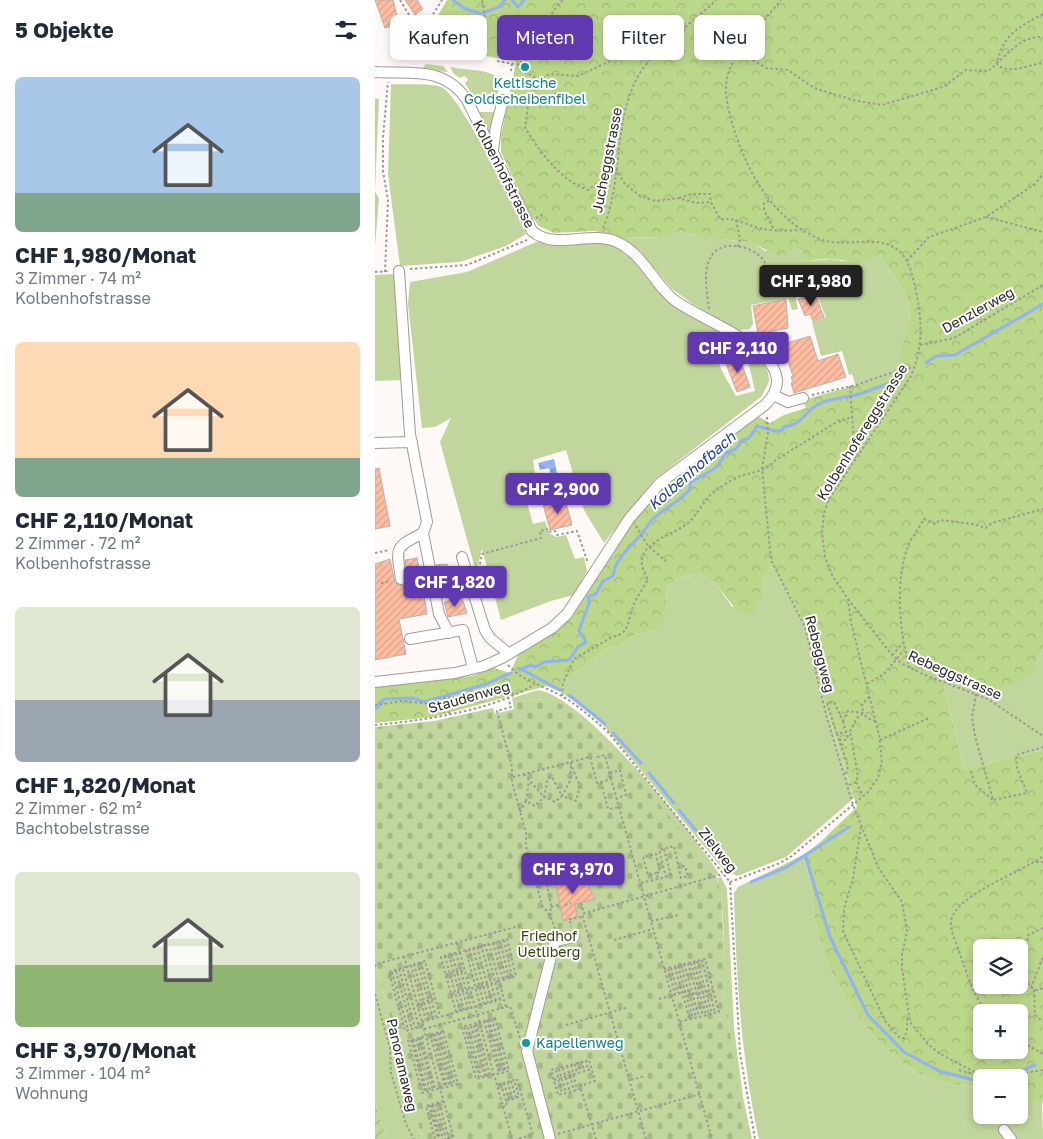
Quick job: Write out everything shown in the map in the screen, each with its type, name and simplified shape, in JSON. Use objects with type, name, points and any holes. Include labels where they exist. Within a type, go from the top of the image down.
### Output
[{"type":"street","name":"Kolbenhofstrasse","points":[[375,72],[438,76],[447,78],[458,86],[493,151],[529,226],[537,235],[558,240],[599,237],[625,246],[670,296],[685,307],[747,342],[769,360],[777,379],[773,395]]},
{"type":"street","points":[[493,151],[495,126],[503,100]]},
{"type":"street","points":[[399,271],[412,442],[427,522],[423,534],[439,614],[449,633]]},
{"type":"street","points":[[375,682],[473,668],[505,656],[552,628],[567,614],[634,512],[660,482],[765,405],[773,395],[787,402],[803,398]]},
{"type":"street","points":[[375,443],[412,442]]},
{"type":"street","points":[[401,579],[400,547],[405,541],[423,534]]},
{"type":"street","points":[[462,557],[487,634],[505,656]]},
{"type":"street","points":[[410,639],[463,630],[473,668]]},
{"type":"street","points":[[549,1138],[527,1051],[555,941],[573,932]]},
{"type":"street","points":[[1004,1130],[1011,1139]]},
{"type":"path","points":[[400,0],[409,15]]},
{"type":"path","points":[[433,15],[442,0]]},
{"type":"path","points":[[482,0],[484,15]]},
{"type":"path","points":[[539,82],[533,76],[520,70],[521,64],[532,53],[549,20],[563,0]]},
{"type":"path","name":"Jucheggstrasse","points":[[684,28],[716,0]]},
{"type":"path","points":[[765,21],[781,0]]},
{"type":"path","points":[[997,64],[999,52],[1006,38],[1016,28],[1043,14]]},
{"type":"path","points":[[754,60],[766,68],[787,70],[815,88],[853,100],[882,104],[943,87],[966,70],[988,71],[1013,47],[1036,36],[1043,37]]},
{"type":"path","points":[[612,60],[578,76],[549,74],[539,82],[528,106],[525,128],[543,156],[575,185],[588,190],[616,170],[625,184],[640,196],[656,201],[679,198],[691,194],[710,194],[711,202],[720,219],[736,218],[757,227],[774,230],[799,230],[831,242],[876,242],[898,250],[907,261],[929,237],[986,217],[1035,184],[1043,174]]},
{"type":"path","name":"Jucheggstrasse","points":[[599,237],[610,208],[623,120],[637,79],[651,60]]},
{"type":"path","points":[[736,60],[728,74],[726,98],[751,174],[769,200],[799,230]]},
{"type":"path","points":[[497,61],[521,64]]},
{"type":"path","points":[[511,71],[513,63]]},
{"type":"path","points":[[997,64],[1007,69],[1043,63]]},
{"type":"path","points":[[385,272],[388,200],[383,171],[383,138],[389,72]]},
{"type":"path","points":[[679,198],[696,203],[711,202]]},
{"type":"path","points":[[769,200],[764,203],[764,210],[774,230]]},
{"type":"path","points":[[531,220],[544,214]]},
{"type":"path","points":[[986,217],[1043,232]]},
{"type":"path","points":[[736,218],[739,239],[738,247]]},
{"type":"path","points":[[375,272],[467,265],[537,235]]},
{"type":"path","points":[[710,321],[706,287],[712,254],[721,247],[753,249],[762,255],[765,263]]},
{"type":"path","name":"Kolbenhofereggstrasse","points":[[730,882],[787,859],[864,796],[874,785],[881,770],[877,721],[851,622],[848,599],[828,566],[822,533],[824,513],[829,499],[901,392],[914,368],[920,345],[921,307],[907,261]]},
{"type":"path","name":"Denzlerweg","points":[[920,345],[954,338],[1043,286]]},
{"type":"path","points":[[803,398],[842,386],[850,386],[902,369],[914,368]]},
{"type":"path","points":[[850,386],[855,459]]},
{"type":"path","points":[[562,696],[561,689],[574,659],[612,637],[619,636],[628,628],[634,604],[648,579],[642,570],[643,556],[648,546],[665,534],[685,526],[715,490],[737,478],[763,471],[838,420],[853,417]]},
{"type":"path","name":"Rebeggweg","points":[[768,423],[763,471],[771,560],[805,627],[831,731],[861,827],[877,868],[902,902],[907,931],[902,956],[907,1013]]},
{"type":"path","points":[[910,668],[904,650],[899,596],[908,546],[924,519],[935,524],[940,520],[973,524],[986,528],[993,523],[1043,509]]},
{"type":"path","points":[[638,527],[648,546],[666,561]]},
{"type":"path","points":[[472,590],[477,579],[481,554],[541,538],[540,531],[547,529],[548,532],[555,530],[557,535],[577,531],[592,574]]},
{"type":"path","name":"Rebeggstrasse","points":[[848,599],[896,659],[910,668],[995,702],[1043,736]]},
{"type":"path","points":[[892,655],[903,643]]},
{"type":"path","points":[[867,684],[884,674],[904,650]]},
{"type":"path","name":"Zielweg","points":[[505,656],[518,674],[562,696],[586,712],[608,732],[730,882],[739,1045],[747,1103],[755,1139]]},
{"type":"path","name":"Staudenweg","points":[[375,725],[433,719],[514,696],[535,684]]},
{"type":"path","points":[[431,704],[439,699],[452,697],[461,703],[473,695],[492,689],[509,689],[514,696]]},
{"type":"path","points":[[976,694],[972,718],[975,736],[993,800]]},
{"type":"path","points":[[870,696],[862,704],[863,713],[867,718],[877,721]]},
{"type":"path","points":[[509,697],[511,707],[497,711],[526,833],[526,846],[542,905],[550,916],[557,933]]},
{"type":"path","points":[[375,705],[402,701],[431,704],[445,707],[450,714]]},
{"type":"path","points":[[845,777],[847,766],[827,703],[834,702],[843,721],[847,736],[851,736]]},
{"type":"path","points":[[843,721],[848,711],[863,713]]},
{"type":"path","points":[[863,713],[857,718],[850,731],[857,776],[856,782],[864,796]]},
{"type":"path","points":[[880,740],[929,718]]},
{"type":"path","points":[[831,731],[836,730]]},
{"type":"path","points":[[837,734],[850,731]]},
{"type":"path","points":[[834,739],[846,740]]},
{"type":"path","points":[[841,744],[846,748]]},
{"type":"path","points":[[993,800],[1027,793],[1017,768],[1016,755],[1043,746]]},
{"type":"path","points":[[597,757],[605,755],[653,929],[675,994]]},
{"type":"path","points":[[513,777],[590,757],[597,783],[611,779]]},
{"type":"path","points":[[524,774],[543,796],[555,802],[563,796],[569,781],[571,763]]},
{"type":"path","points":[[526,801],[535,806],[543,796],[548,778],[552,777],[563,796],[576,800],[580,786],[571,763]]},
{"type":"path","points":[[610,773],[620,770],[626,795],[617,798]]},
{"type":"path","points":[[971,771],[975,785],[993,800]]},
{"type":"path","points":[[520,812],[526,801],[530,781]]},
{"type":"path","points":[[601,782],[608,809],[619,807]]},
{"type":"path","points":[[848,785],[856,782]]},
{"type":"path","points":[[861,827],[853,878],[844,909],[843,931],[885,1021],[900,1038],[906,1035],[907,1013]]},
{"type":"path","points":[[641,883],[666,877],[659,850],[673,846],[681,878],[687,876],[685,866],[679,867]]},
{"type":"path","points":[[664,849],[671,876]]},
{"type":"path","points":[[657,873],[648,875],[643,858],[655,854],[660,872],[657,873],[658,879]]},
{"type":"path","points":[[981,1004],[977,998],[952,931],[953,916],[956,909],[969,898],[1036,862],[1043,856]]},
{"type":"path","points":[[1036,862],[1043,862]]},
{"type":"path","points":[[589,938],[576,942],[569,920],[644,896],[724,874]]},
{"type":"path","points":[[550,916],[551,907],[546,880],[559,876]]},
{"type":"path","points":[[565,905],[571,903]]},
{"type":"path","points":[[581,903],[589,938],[646,1139]]},
{"type":"path","points":[[551,907],[559,905]]},
{"type":"path","points":[[651,922],[679,915]]},
{"type":"path","points":[[375,967],[376,964],[404,956],[519,926],[552,954]]},
{"type":"path","points":[[1043,928],[1028,935],[1025,971],[1031,988],[1034,990],[1043,988]]},
{"type":"path","points":[[614,940],[653,929]]},
{"type":"path","points":[[451,994],[516,976],[507,939],[441,957],[446,975],[451,994],[456,1012]]},
{"type":"path","points":[[496,942],[508,978]]},
{"type":"path","points":[[496,942],[508,978]]},
{"type":"path","points":[[457,943],[479,1014],[488,1054],[512,1139]]},
{"type":"path","points":[[485,944],[500,1000]]},
{"type":"path","points":[[489,944],[506,1007]]},
{"type":"path","points":[[481,945],[492,1002]]},
{"type":"path","points":[[477,946],[496,1001]]},
{"type":"path","points":[[473,948],[488,1003]]},
{"type":"path","points":[[468,949],[484,1004]]},
{"type":"path","points":[[468,949],[481,1005]]},
{"type":"path","points":[[456,953],[469,1008]]},
{"type":"path","points":[[452,954],[462,991],[469,1008]]},
{"type":"path","points":[[449,955],[464,1010]]},
{"type":"path","points":[[404,956],[454,1139]]},
{"type":"path","points":[[445,956],[460,1011]]},
{"type":"path","points":[[1031,988],[1043,957]]},
{"type":"path","points":[[666,969],[705,959],[719,1012],[679,1022]]},
{"type":"path","points":[[702,960],[709,991],[709,1015]]},
{"type":"path","points":[[440,1016],[425,961],[392,971],[396,993],[408,1030],[510,1006],[518,1033],[527,1051]]},
{"type":"path","points":[[420,962],[435,1018]]},
{"type":"path","points":[[693,962],[701,994],[709,1015]]},
{"type":"path","points":[[693,962],[701,994],[709,1015]]},
{"type":"path","points":[[413,964],[428,1020]]},
{"type":"path","points":[[680,966],[685,991],[694,1018]]},
{"type":"path","points":[[680,966],[685,991],[694,1018]]},
{"type":"path","points":[[680,966],[692,993],[694,1018]]},
{"type":"path","points":[[403,968],[419,1027]]},
{"type":"path","points":[[671,968],[679,1022],[712,1139]]},
{"type":"path","points":[[397,969],[414,1028]]},
{"type":"path","points":[[446,975],[465,970]]},
{"type":"path","points":[[396,993],[413,989]]},
{"type":"path","points":[[659,999],[685,991],[701,994],[713,990]]},
{"type":"path","points":[[1034,990],[1035,1014],[1043,1022]]},
{"type":"path","name":"Panoramaweg","points":[[375,994],[390,1048],[391,1073],[406,1124],[414,1139]]},
{"type":"path","points":[[417,1004],[435,999]]},
{"type":"path","points":[[422,1022],[503,999]]},
{"type":"path","points":[[566,1025],[625,1008]]},
{"type":"path","points":[[375,1012],[379,1011]]},
{"type":"path","points":[[907,1013],[910,1022],[928,1044],[973,1073]]},
{"type":"path","points":[[466,1026],[470,1046],[476,1079],[509,1071],[498,1051],[495,1018],[466,1026],[462,1028],[470,1046],[480,1078]]},
{"type":"path","points":[[488,1020],[503,1072]]},
{"type":"path","points":[[488,1020],[503,1072]]},
{"type":"path","points":[[474,1024],[487,1076]]},
{"type":"path","points":[[474,1024],[487,1076]]},
{"type":"path","points":[[435,1034],[446,1066],[458,1084],[450,1086],[440,1088],[422,1093],[420,1059],[408,1041],[426,1036],[443,1032],[446,1066],[450,1086]]},
{"type":"path","points":[[435,1034],[446,1066],[450,1086]]},
{"type":"path","points":[[416,1039],[430,1091]]},
{"type":"path","points":[[416,1039],[430,1091]]},
{"type":"path","points":[[470,1046],[485,1042]]},
{"type":"path","points":[[1028,1045],[1043,1054]]},
{"type":"path","points":[[488,1054],[498,1051]]},
{"type":"path","points":[[420,1059],[432,1056]]},
{"type":"path","points":[[581,1089],[558,1095],[551,1070],[586,1060]]},
{"type":"path","points":[[586,1060],[589,1060],[595,1081],[580,1086],[596,1139]]},
{"type":"path","points":[[586,1060],[588,1070]]},
{"type":"path","points":[[582,1062],[584,1071]]},
{"type":"path","points":[[577,1063],[579,1073]]},
{"type":"path","points":[[571,1065],[577,1090]]},
{"type":"path","points":[[435,1068],[446,1066]]},
{"type":"path","points":[[567,1066],[574,1091]]},
{"type":"path","points":[[563,1067],[570,1092]]},
{"type":"path","points":[[559,1068],[564,1093]]},
{"type":"path","points":[[555,1069],[564,1093]]},
{"type":"path","points":[[554,1080],[592,1069]]},
{"type":"path","points":[[959,1070],[973,1074]]},
{"type":"path","points":[[1028,1072],[1043,1070]]},
{"type":"path","points":[[630,1080],[645,1076]]},
{"type":"path","points":[[497,1085],[517,1079],[533,1135],[516,1139]]},
{"type":"path","points":[[506,1101],[519,1097],[508,1082]]},
{"type":"path","points":[[508,1082],[512,1099]]},
{"type":"path","points":[[503,1106],[507,1106],[508,1082]]},
{"type":"path","points":[[549,1138],[700,1094]]},
{"type":"path","points":[[442,1139],[438,1125],[426,1106],[443,1101]]},
{"type":"path","points":[[433,1104],[442,1139]]},
{"type":"path","points":[[433,1104],[442,1139]]},
{"type":"path","points":[[438,1125],[450,1122]]},
{"type":"green space","points":[[447,0],[1043,0],[1043,649],[1037,654],[1034,673],[1000,690],[984,691],[948,681],[944,688],[964,769],[1043,750],[1043,1103],[1042,1101],[1028,1102],[1028,1069],[973,1069],[973,1087],[938,1081],[907,1066],[874,1036],[858,1017],[834,977],[819,937],[803,855],[818,844],[857,807],[815,670],[805,627],[794,602],[771,567],[764,577],[763,594],[752,614],[739,613],[718,587],[702,574],[678,578],[666,588],[667,610],[661,623],[652,631],[635,634],[625,643],[607,649],[567,679],[560,692],[547,686],[433,717],[375,723],[375,687],[471,676],[494,668],[510,673],[519,653],[554,632],[638,514],[663,486],[747,423],[759,417],[770,423],[784,415],[806,408],[803,400],[904,372],[901,351],[910,319],[908,298],[879,254],[862,261],[826,259],[808,261],[798,248],[780,256],[751,243],[698,236],[681,231],[665,237],[623,238],[595,231],[554,233],[539,226],[530,215],[501,152],[501,136],[516,62],[506,60],[593,60],[593,15],[497,15],[497,58],[487,56],[487,15],[438,15]]},
{"type":"green space","points":[[426,64],[443,66],[448,72],[421,70]]},
{"type":"green space","points":[[450,67],[494,75],[499,83],[498,93],[486,101],[475,99],[465,83],[468,80],[465,76],[460,78],[454,74]]},
{"type":"green space","points":[[391,84],[437,86],[450,95],[474,130],[526,234],[506,246],[460,262],[400,266],[388,174]]},
{"type":"green space","points":[[375,98],[379,99],[375,192]]},
{"type":"green space","points":[[478,112],[494,112],[489,133]]},
{"type":"green space","points":[[375,192],[379,198],[375,246]]},
{"type":"green space","points":[[681,231],[692,235],[753,243],[765,251],[798,248],[808,261],[831,259],[842,261],[879,254],[908,298],[910,319],[902,353],[904,372],[856,386],[852,374],[849,375],[842,351],[821,356],[812,322],[826,317],[814,288],[798,292],[796,299],[798,309],[792,310],[788,298],[751,305],[753,324],[750,329],[739,330],[694,305],[671,288],[640,251],[623,238],[665,237]]},
{"type":"green space","points":[[536,242],[611,244],[633,260],[652,285],[671,303],[717,331],[715,339],[716,356],[736,396],[755,391],[745,349],[754,354],[765,366],[769,381],[762,396],[654,480],[604,543],[584,510],[566,450],[533,460],[535,473],[520,477],[533,524],[545,521],[549,533],[556,537],[566,535],[575,559],[584,557],[587,571],[574,595],[551,601],[501,620],[482,549],[476,572],[440,442],[451,418],[435,427],[422,428],[408,304],[410,282],[467,272]]},
{"type":"green space","points":[[396,274],[403,380],[375,381],[375,275]]},
{"type":"green space","points":[[548,480],[553,497],[541,500],[536,483]]},
{"type":"green space","points":[[771,567],[794,602],[805,627],[815,670],[854,798],[786,857],[737,876],[723,869],[605,727],[586,709],[560,692],[567,679],[607,649],[625,643],[635,634],[652,631],[667,610],[666,588],[678,578],[702,574],[718,587],[732,607],[763,594],[764,577]]},
{"type":"green space","points":[[1043,649],[1043,750],[964,769],[944,688],[947,681],[985,693]]},
{"type":"green space","points":[[538,690],[558,698],[609,740],[636,768],[686,828],[719,874],[716,875],[630,771],[579,717],[554,701],[535,699],[513,702],[512,698]]},
{"type":"green space","name":"Friedhof Uetliberg","points":[[535,699],[554,701],[571,710],[591,728],[662,807],[716,875],[721,895],[729,1026],[746,1139],[422,1139],[377,967],[375,966],[375,727],[434,721],[493,708],[495,714],[514,709],[513,702]]},
{"type":"green space","points":[[803,855],[819,937],[825,956],[845,997],[858,1017],[874,1036],[907,1066],[925,1076],[945,1083],[973,1087],[973,1124],[1028,1124],[1028,1097],[1042,1101],[1043,1139],[759,1139],[748,1078],[741,1016],[736,955],[734,893],[738,887]]},
{"type":"green space","points":[[721,877],[727,889],[734,1028],[743,1097],[752,1139],[746,1139],[745,1136],[731,1044],[727,1007],[723,919],[717,878]]},
{"type":"green space","points":[[375,966],[377,967],[422,1139],[387,1139],[375,1102]]},
{"type":"green space","points":[[375,1102],[387,1139],[375,1139]]},
{"type":"water","points":[[554,459],[557,473],[551,475],[549,468],[540,470],[538,463]]},
{"type":"building","points":[[375,0],[393,0],[397,15],[390,15],[390,27],[385,28]]},
{"type":"building","points":[[405,0],[417,0],[423,9],[415,15]]},
{"type":"building","points":[[816,296],[824,317],[813,321],[810,314],[805,316],[798,299]]},
{"type":"building","points":[[786,299],[788,328],[758,334],[753,306]]},
{"type":"building","points":[[810,336],[818,361],[838,354],[846,377],[794,393],[791,383],[793,382],[791,377],[793,376],[786,356],[782,358],[778,346]]},
{"type":"building","points":[[739,356],[750,387],[737,392],[726,364],[727,361]]},
{"type":"building","points":[[379,468],[390,526],[375,529],[375,469]]},
{"type":"building","points":[[565,499],[572,525],[550,530],[543,504]]},
{"type":"building","points":[[417,558],[419,568],[423,567],[427,588],[423,589],[427,614],[399,619],[406,654],[375,660],[375,564],[390,559],[395,583],[403,586],[408,578],[405,560]]},
{"type":"building","points":[[447,564],[450,585],[441,586],[436,565]]},
{"type":"building","points":[[462,598],[467,613],[448,617],[444,602]]},
{"type":"building","points":[[583,874],[595,899],[575,904],[578,917],[563,921],[555,880]]},
{"type":"waterway","points":[[453,0],[464,8],[481,14],[499,7],[505,0]]},
{"type":"waterway","points":[[512,0],[518,7],[524,0]]},
{"type":"waterway","name":"Kolbenhofbach","points":[[926,363],[936,356],[955,355],[1043,304]]},
{"type":"waterway","name":"Kolbenhofbach","points":[[519,670],[531,665],[536,667],[544,662],[569,660],[578,647],[586,642],[579,631],[589,603],[588,597],[596,594],[603,581],[613,576],[616,565],[622,556],[653,519],[686,493],[690,489],[690,483],[717,467],[726,453],[736,449],[741,441],[749,438],[757,426],[775,431],[782,430],[785,426],[795,424],[815,406],[824,402],[856,395],[896,381]]},
{"type":"waterway","points":[[521,669],[560,690]]},
{"type":"waterway","name":"Kolbenhofbach","points":[[375,708],[384,699],[413,698],[424,702],[486,684],[511,673]]},
{"type":"waterway","points":[[569,695],[605,724]]},
{"type":"waterway","points":[[613,733],[641,763]]},
{"type":"waterway","points":[[649,773],[674,803]]},
{"type":"waterway","points":[[679,810],[699,834]]},
{"type":"waterway","points":[[751,882],[787,867],[849,827]]},
{"type":"waterway","points":[[706,843],[726,867]]},
{"type":"waterway","points":[[805,855],[830,937],[868,1015],[904,1052],[939,1071],[973,1080]]},
{"type":"waterway","points":[[1025,1069],[1035,1065]]},
{"type":"place","name":"Keltische Goldscheibenfibel","points":[[525,67]]},
{"type":"place","name":"Kapellenweg","points":[[526,1043]]}]
